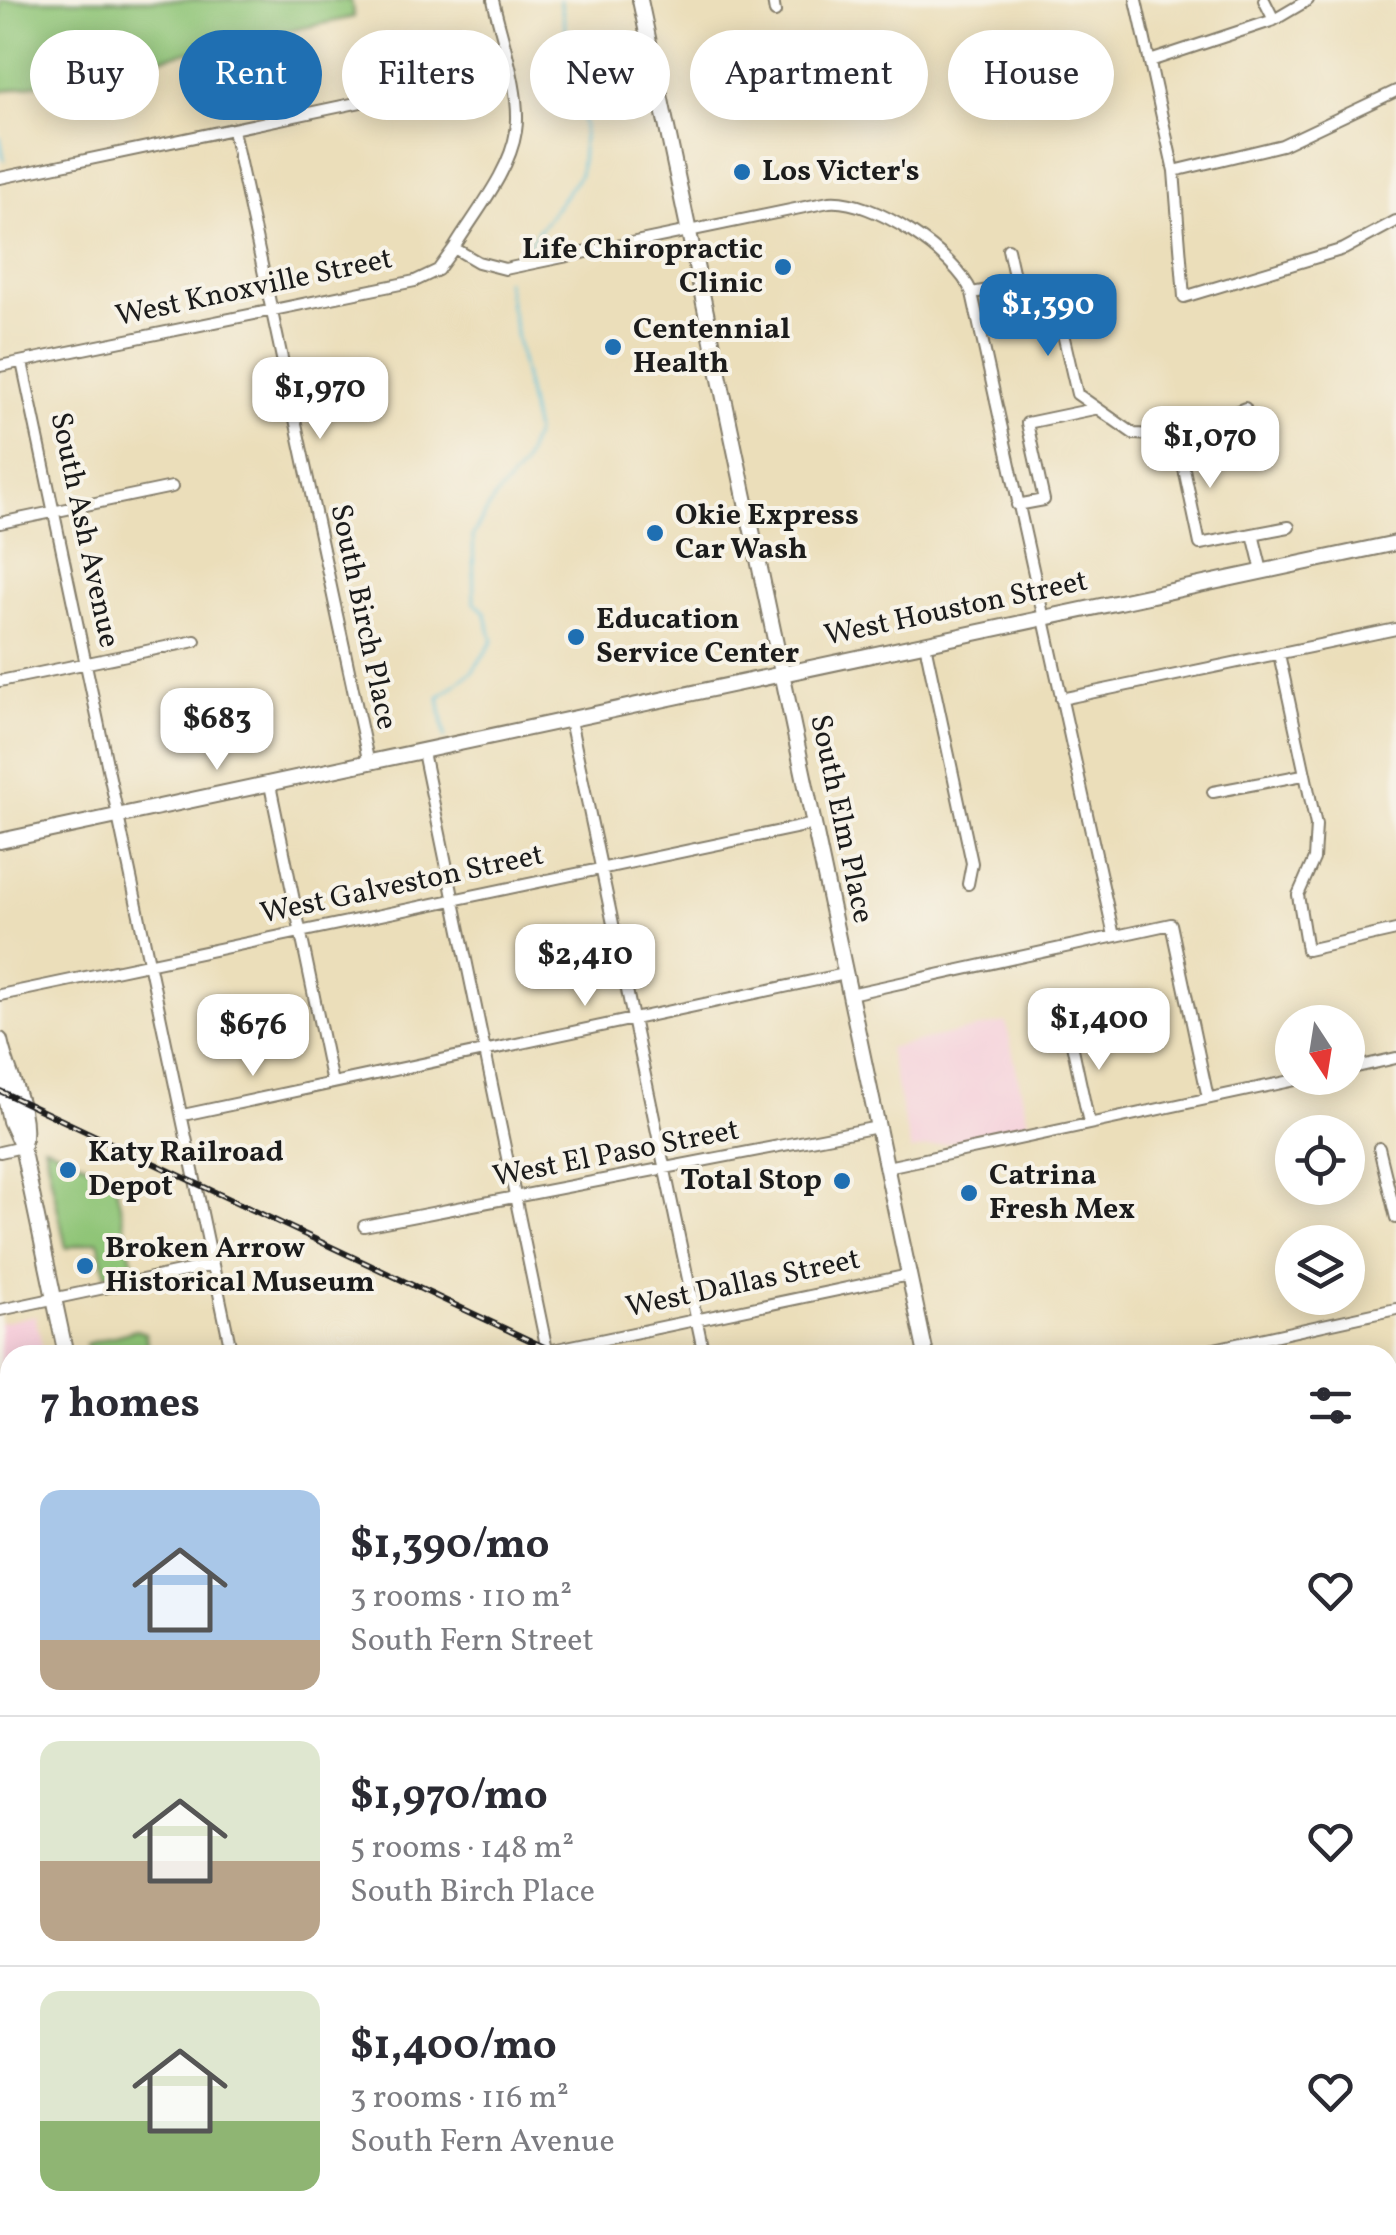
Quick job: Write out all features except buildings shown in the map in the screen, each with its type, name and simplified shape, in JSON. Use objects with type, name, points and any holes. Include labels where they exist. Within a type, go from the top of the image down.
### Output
[{"type":"main road","name":"South Elm Place","points":[[640,0],[924,1345]]},
{"type":"main road","name":"West Houston Street","points":[[0,841],[1396,543]]},
{"type":"main road","points":[[1,1046],[0,1072],[10,1121],[22,1147]]},
{"type":"main road","points":[[1,1046],[12,1069],[22,1115],[22,1147],[64,1345]]},
{"type":"street","points":[[493,0],[499,30]]},
{"type":"street","points":[[1136,0],[1174,170],[1184,296],[1344,249],[1396,221]]},
{"type":"street","points":[[1264,0],[1274,20]]},
{"type":"street","points":[[1150,61],[1274,20],[1308,0]]},
{"type":"street","points":[[510,81],[517,114],[512,146],[454,248],[478,262],[505,269],[829,202],[855,202],[951,261],[972,294],[1114,936]]},
{"type":"street","points":[[1174,170],[1282,145],[1396,91]]},
{"type":"street","points":[[0,178],[342,107]]},
{"type":"street","name":"South Birch Place","points":[[233,130],[369,764]]},
{"type":"street","name":"West Knoxville Street","points":[[0,366],[423,278],[443,264],[454,248]]},
{"type":"street","points":[[1008,249],[1016,285]]},
{"type":"street","points":[[972,294],[1016,285],[1054,295],[1076,394],[1134,434],[1177,436],[1245,408]]},
{"type":"street","name":"South Ash Avenue","points":[[22,362],[230,1345]]},
{"type":"street","points":[[1017,504],[1044,500],[1027,423],[1094,409]]},
{"type":"street","points":[[1177,436],[1200,544],[1289,527]]},
{"type":"street","points":[[0,523],[172,487]]},
{"type":"street","points":[[1253,534],[1262,572]]},
{"type":"street","points":[[1061,699],[1394,630],[1396,644]]},
{"type":"street","points":[[0,681],[195,642]]},
{"type":"street","points":[[925,644],[972,863],[968,884]]},
{"type":"street","points":[[1279,654],[1316,825],[1314,859],[1298,895],[1307,950],[1396,930]]},
{"type":"street","points":[[570,720],[702,1345]]},
{"type":"street","points":[[423,752],[513,1201],[546,1345]]},
{"type":"street","points":[[1214,792],[1303,775]]},
{"type":"street","points":[[270,784],[332,1083]]},
{"type":"street","name":"West Galveston Street","points":[[0,995],[814,824]]},
{"type":"street","points":[[850,994],[1171,924],[1208,1098]]},
{"type":"street","points":[[182,1115],[846,974]]},
{"type":"street","points":[[1069,1030],[1089,1123]]},
{"type":"street","points":[[1365,1064],[1396,1058]]},
{"type":"street","points":[[887,1168],[1275,1084]]},
{"type":"street","name":"West El Paso Street","points":[[364,1226],[513,1201],[878,1127]]},
{"type":"street","points":[[0,1152],[22,1147]]},
{"type":"street","points":[[1379,1148],[1396,1218]]},
{"type":"street","points":[[0,1310],[213,1265]]},
{"type":"street","name":"West Dallas Street","points":[[583,1345],[909,1276]]},
{"type":"street","points":[[1232,1345],[1396,1309]]},
{"type":"shaded area","points":[[1006,1022],[1029,1126],[911,1151],[888,1048]]},
{"type":"shaded area","points":[[35,1315],[42,1345],[0,1345],[0,1323]]},
{"type":"green space","points":[[0,0],[351,0],[354,17],[293,30],[179,30],[179,54],[159,58],[159,30],[30,30],[30,86],[0,92]]},
{"type":"green space","points":[[44,1145],[114,1177],[134,1269],[106,1275],[98,1241],[66,1248]]},
{"type":"green space","points":[[136,1330],[145,1333],[148,1345],[86,1345]]},
{"type":"waterway","points":[[521,255],[580,174],[584,126],[560,0]]},
{"type":"waterway","points":[[0,137],[4,160]]},
{"type":"waterway","points":[[445,737],[439,697],[473,671],[493,641],[485,612],[474,602],[473,535],[494,499],[522,467],[535,433],[506,281]]},
{"type":"railway","points":[[0,1091],[540,1345]]},
{"type":"place","name":"Los Victer's","points":[[742,172]]},
{"type":"place","name":"Life Chiropractic Clinic","points":[[783,267]]},
{"type":"place","name":"Centennial Health","points":[[613,347]]},
{"type":"place","name":"Okie Express Car Wash","points":[[655,533]]},
{"type":"place","name":"Education Service Center","points":[[576,637]]},
{"type":"place","name":"Katy Railroad Depot","points":[[68,1170]]},
{"type":"place","name":"Total Stop","points":[[842,1181]]},
{"type":"place","name":"Catrina Fresh Mex","points":[[969,1193]]},
{"type":"place","name":"Broken Arrow Historical Museum","points":[[85,1266]]}]
